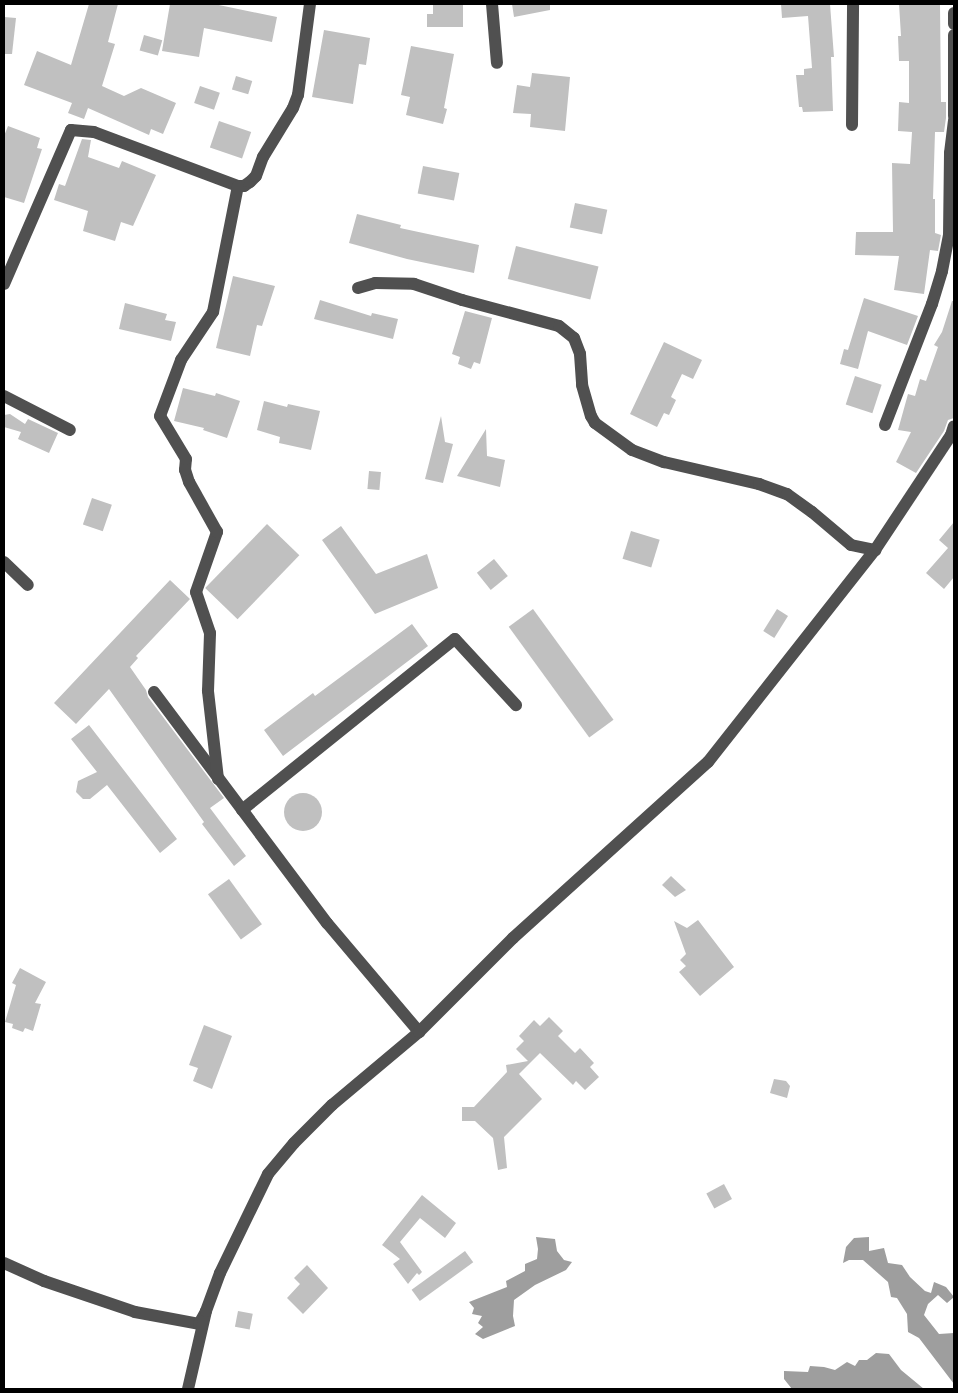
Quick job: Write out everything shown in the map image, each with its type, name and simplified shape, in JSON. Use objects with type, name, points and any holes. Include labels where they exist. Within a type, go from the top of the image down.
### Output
[{"type":"street","points":[[4,284],[71,130],[94,132],[238,186],[244,186],[256,176],[263,157],[293,108],[298,96],[310,4]]},
{"type":"street","points":[[492,4],[497,63]]},
{"type":"street","points":[[852,125],[853,4]]},
{"type":"street","points":[[954,13],[954,24]]},
{"type":"street","points":[[885,425],[932,304],[942,271],[949,236],[950,161],[954,118],[954,35]]},
{"type":"street","points":[[218,779],[208,691],[210,633],[196,592],[217,532],[189,482],[185,470],[186,459],[160,416],[180,360],[214,312],[238,186]]},
{"type":"street","points":[[358,288],[375,283],[414,284],[462,300],[559,326],[574,338],[580,354],[582,386],[595,423],[632,450],[664,462],[759,484],[787,494],[851,544],[875,550]]},
{"type":"street","points":[[4,396],[70,430]]},
{"type":"street","points":[[4,1263],[44,1281],[135,1312],[199,1324],[231,1249],[268,1174],[294,1143],[332,1106],[419,1032],[513,938],[708,762],[875,550],[951,435],[954,426]]},
{"type":"street","points":[[4,562],[28,585]]},
{"type":"street","points":[[242,810],[455,639],[516,706]]},
{"type":"street","points":[[154,692],[327,923],[419,1032]]},
{"type":"street","points":[[188,1389],[206,1311]]},
{"type":"shaded area","points":[[536,1237],[555,1239],[557,1251],[564,1260],[572,1262],[566,1270],[535,1285],[514,1300],[513,1316],[515,1326],[483,1339],[475,1334],[483,1327],[478,1323],[482,1316],[472,1314],[474,1308],[469,1302],[507,1287],[506,1281],[525,1271],[525,1264],[537,1259]]},
{"type":"shaded area","points":[[869,1237],[869,1251],[884,1248],[888,1263],[902,1265],[910,1277],[925,1291],[931,1293],[934,1282],[946,1287],[954,1297],[947,1303],[938,1295],[928,1304],[924,1315],[939,1334],[954,1333],[954,1384],[919,1338],[908,1332],[907,1314],[897,1298],[891,1297],[888,1282],[863,1260],[849,1260],[843,1263],[846,1247],[854,1238]]},
{"type":"shaded area","points":[[876,1353],[889,1354],[901,1370],[924,1389],[792,1389],[784,1379],[784,1371],[808,1372],[810,1366],[835,1370],[847,1362],[855,1366],[859,1360],[867,1360]]},
{"type":"building","points":[[89,4],[118,4],[108,42],[115,44],[102,86],[124,96],[141,88],[176,103],[163,134],[151,129],[149,135],[88,108],[84,119],[68,113],[72,103],[24,85],[37,51],[71,65]]},
{"type":"building","points":[[170,4],[214,4],[277,17],[272,42],[204,28],[199,57],[162,51]]},
{"type":"building","points":[[433,4],[463,4],[463,27],[427,27],[427,14],[433,14]]},
{"type":"building","points":[[512,4],[550,4],[550,10],[514,17]]},
{"type":"building","points":[[781,4],[830,4],[834,57],[831,57],[833,111],[803,112],[802,107],[799,107],[796,75],[804,75],[804,69],[812,68],[808,16],[782,18]]},
{"type":"building","points":[[899,4],[940,4],[941,102],[946,102],[946,118],[944,132],[935,132],[933,199],[935,199],[935,233],[941,235],[938,251],[930,250],[924,294],[894,290],[899,256],[855,255],[856,232],[893,232],[892,163],[910,164],[912,132],[898,131],[899,102],[909,103],[909,61],[899,61],[898,36],[901,36]]},
{"type":"building","points":[[4,17],[16,18],[12,54],[4,54]]},
{"type":"building","points":[[324,30],[370,38],[366,65],[359,64],[353,104],[312,97]]},
{"type":"building","points":[[144,35],[162,40],[158,56],[140,50]]},
{"type":"building","points":[[411,46],[454,54],[444,108],[447,109],[443,124],[406,115],[410,97],[401,95]]},
{"type":"building","points":[[532,73],[570,77],[565,131],[530,127],[531,114],[513,113],[517,85],[530,87]]},
{"type":"building","points":[[236,76],[252,81],[248,94],[232,89]]},
{"type":"building","points":[[200,86],[220,93],[214,110],[194,103]]},
{"type":"building","points":[[219,121],[251,132],[242,159],[210,147]]},
{"type":"building","points":[[8,126],[40,138],[37,148],[42,149],[24,203],[4,197],[4,136]]},
{"type":"building","points":[[82,139],[91,140],[88,157],[119,168],[122,161],[156,175],[133,226],[121,222],[115,241],[83,231],[88,211],[54,200],[59,184],[65,186]]},
{"type":"building","points":[[423,166],[459,173],[454,201],[418,193]]},
{"type":"building","points":[[575,203],[607,210],[602,234],[570,227]]},
{"type":"building","points":[[357,214],[401,225],[400,228],[479,245],[474,273],[407,259],[349,243]]},
{"type":"building","points":[[516,246],[598,267],[590,300],[508,279]]},
{"type":"building","points":[[233,276],[275,286],[262,326],[257,325],[250,356],[216,348]]},
{"type":"building","points":[[864,298],[918,316],[907,345],[868,331],[858,369],[840,364],[844,349],[848,350]]},
{"type":"building","points":[[320,300],[371,316],[372,313],[398,319],[393,339],[314,319]]},
{"type":"building","points":[[952,301],[954,301],[954,418],[948,420],[944,431],[916,473],[896,462],[911,432],[898,430],[908,394],[915,396],[920,379],[926,381],[938,347],[934,345],[942,332]]},
{"type":"building","points":[[125,303],[167,314],[165,320],[176,322],[171,341],[119,329]]},
{"type":"building","points":[[465,311],[492,318],[480,364],[474,362],[471,369],[458,364],[460,357],[452,354]]},
{"type":"building","points":[[664,342],[702,360],[693,379],[682,374],[671,397],[676,400],[669,415],[664,413],[657,427],[630,414]]},
{"type":"building","points":[[855,376],[882,385],[872,413],[846,405]]},
{"type":"building","points":[[183,388],[215,396],[216,393],[240,401],[227,438],[203,430],[204,428],[174,421]]},
{"type":"building","points":[[264,401],[287,407],[288,404],[320,411],[311,450],[279,443],[280,437],[257,430]]},
{"type":"building","points":[[10,414],[25,424],[28,419],[58,433],[49,453],[18,439],[21,432],[4,427],[4,415]]},
{"type":"building","points":[[441,416],[445,442],[453,444],[443,483],[425,479]]},
{"type":"building","points":[[486,429],[487,456],[505,460],[500,487],[457,476]]},
{"type":"building","points":[[369,471],[381,472],[379,490],[367,489]]},
{"type":"building","points":[[92,498],[112,505],[103,531],[83,524]]},
{"type":"building","points":[[954,522],[954,577],[944,589],[926,573],[948,548],[939,540]]},
{"type":"building","points":[[267,524],[299,555],[238,619],[205,588]]},
{"type":"building","points":[[341,526],[376,574],[427,554],[438,588],[375,614],[322,540]]},
{"type":"building","points":[[631,531],[660,540],[651,568],[623,559]]},
{"type":"building","points":[[494,559],[508,576],[491,590],[477,573]]},
{"type":"building","points":[[170,580],[190,599],[136,656],[138,658],[130,667],[146,690],[148,697],[224,798],[210,808],[246,856],[234,866],[202,824],[204,822],[109,689],[76,724],[54,703]]},
{"type":"building","points":[[533,609],[614,720],[589,737],[509,627]]},
{"type":"building","points":[[777,609],[788,616],[774,638],[763,631]]},
{"type":"building","points":[[412,624],[428,646],[283,756],[264,730],[313,693],[315,696]]},
{"type":"building","points":[[89,725],[177,839],[160,853],[107,785],[90,799],[83,799],[76,792],[78,781],[97,772],[71,739]]},
{"type":"building","points":[[303,793],[316,799],[322,812],[316,825],[303,831],[290,825],[284,812],[290,799]]},
{"type":"building","points":[[671,876],[686,890],[675,897],[662,885]]},
{"type":"building","points":[[229,879],[262,924],[241,940],[208,894]]},
{"type":"building","points":[[698,920],[734,967],[700,996],[679,972],[686,966],[680,960],[686,954],[674,921],[687,928]]},
{"type":"building","points":[[20,968],[46,982],[35,1003],[41,1004],[33,1031],[25,1028],[23,1032],[12,1028],[13,1024],[5,1022],[16,985],[12,983]]},
{"type":"building","points":[[549,1017],[563,1031],[558,1036],[575,1053],[580,1048],[594,1063],[590,1067],[599,1077],[585,1090],[576,1081],[573,1085],[540,1053],[519,1074],[542,1099],[504,1137],[507,1168],[498,1170],[493,1138],[475,1121],[462,1121],[462,1107],[474,1107],[507,1072],[506,1065],[528,1061],[516,1049],[524,1041],[519,1036],[534,1020],[540,1026]]},
{"type":"building","points":[[204,1025],[232,1036],[212,1089],[193,1081],[198,1068],[189,1065]]},
{"type":"building","points":[[774,1079],[786,1081],[790,1086],[787,1098],[770,1093]]},
{"type":"building","points":[[724,1184],[732,1199],[714,1208],[706,1193]]},
{"type":"building","points":[[422,1195],[456,1223],[445,1238],[420,1218],[400,1242],[422,1272],[419,1275],[417,1273],[408,1284],[393,1264],[400,1259],[382,1245]]},
{"type":"building","points":[[465,1251],[473,1262],[420,1301],[412,1290]]},
{"type":"building","points":[[307,1265],[328,1288],[303,1314],[287,1298],[300,1284],[294,1278]]},
{"type":"building","points":[[238,1311],[253,1314],[250,1330],[235,1327]]}]
